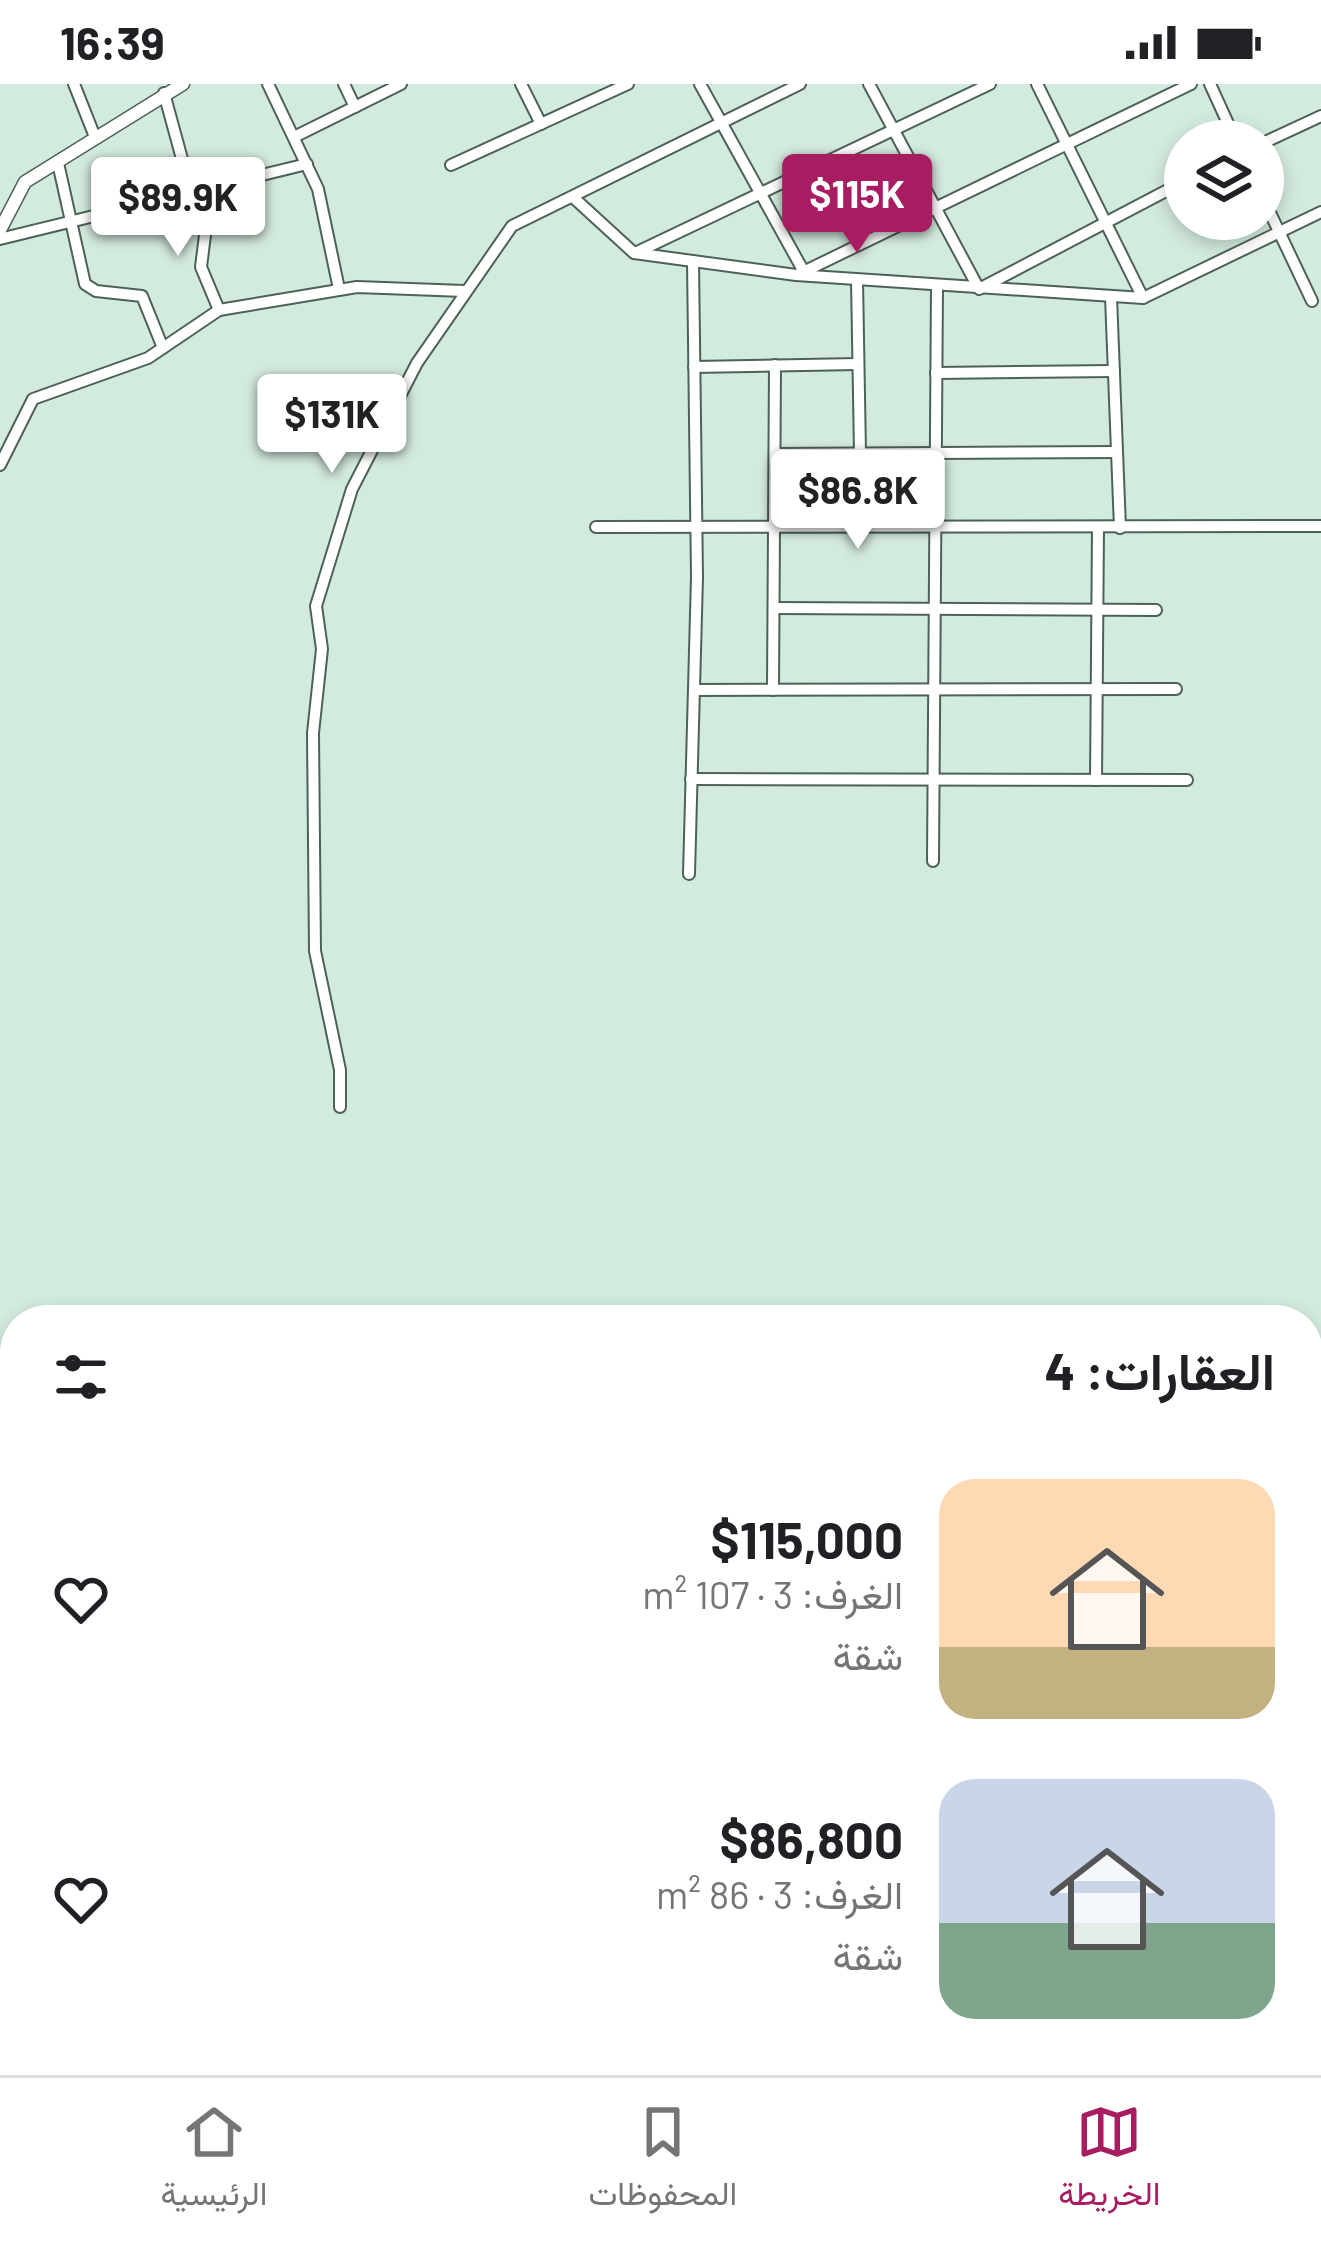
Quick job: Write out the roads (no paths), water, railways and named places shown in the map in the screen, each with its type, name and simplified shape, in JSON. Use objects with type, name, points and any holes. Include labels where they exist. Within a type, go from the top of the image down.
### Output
[{"type":"street","points":[[74,84],[95,137]]},
{"type":"street","points":[[0,230],[25,182],[183,84]]},
{"type":"street","points":[[268,84],[318,189],[339,289]]},
{"type":"street","points":[[344,84],[355,107]]},
{"type":"street","points":[[294,137],[401,84]]},
{"type":"street","points":[[521,84],[541,124]]},
{"type":"street","points":[[452,165],[628,84]]},
{"type":"street","points":[[700,84],[800,273]]},
{"type":"street","points":[[869,84],[979,289]]},
{"type":"street","points":[[634,253],[990,84]]},
{"type":"street","points":[[1037,84],[1143,298]]},
{"type":"street","points":[[800,273],[1191,84]]},
{"type":"street","points":[[1210,84],[1226,120]]},
{"type":"street","points":[[340,1107],[340,1070],[315,951],[314,733],[322,649],[316,606],[352,489],[417,363],[512,226],[795,85]]},
{"type":"street","points":[[164,94],[206,227],[201,267],[219,310]]},
{"type":"street","points":[[1284,133],[1321,116]]},
{"type":"street","points":[[58,163],[88,287],[142,296],[164,348]]},
{"type":"street","points":[[0,239],[307,164]]},
{"type":"street","points":[[979,289],[1164,192]]},
{"type":"street","points":[[574,199],[634,253],[857,280],[979,289],[1143,298],[1267,240]]},
{"type":"street","points":[[1284,232],[1321,212]]},
{"type":"street","points":[[1283,240],[1312,301]]},
{"type":"street","points":[[688,874],[696,527],[693,261]]},
{"type":"street","points":[[857,280],[860,453]]},
{"type":"street","points":[[0,465],[33,399],[132,366],[219,310],[339,289],[410,285],[464,292]]},
{"type":"street","points":[[933,861],[937,286]]},
{"type":"street","points":[[1111,296],[1120,528]]},
{"type":"street","points":[[694,367],[858,364]]},
{"type":"street","points":[[773,690],[776,365]]},
{"type":"street","points":[[936,373],[1114,370]]},
{"type":"street","points":[[776,454],[1117,452]]},
{"type":"street","points":[[596,527],[1321,526]]},
{"type":"street","points":[[1096,780],[1101,609],[1098,528]]},
{"type":"street","points":[[774,608],[1156,610]]},
{"type":"street","points":[[694,690],[1175,688]]},
{"type":"street","points":[[691,779],[1187,781]]}]
